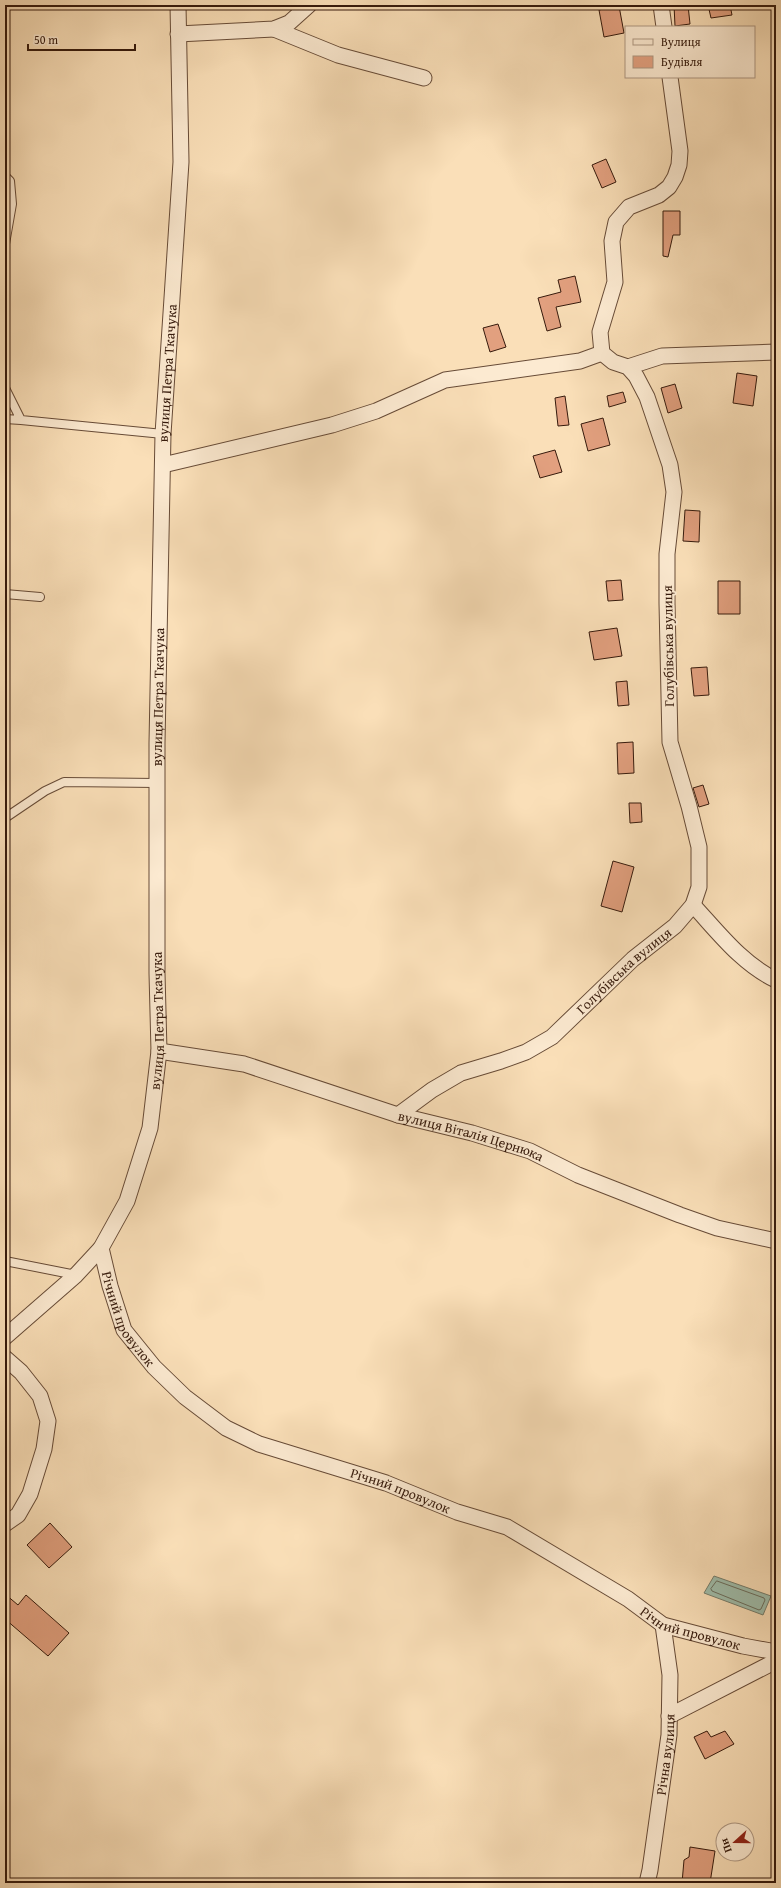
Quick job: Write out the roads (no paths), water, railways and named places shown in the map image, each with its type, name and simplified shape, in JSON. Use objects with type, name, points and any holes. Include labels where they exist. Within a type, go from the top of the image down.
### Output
[{"type":"street","name":"вулиця Петра Ткачука","points":[[5,1337],[76,1275],[101,1248],[127,1201],[150,1128],[159,1051],[157,973],[157,783],[163,434],[181,162],[178,5]]},
{"type":"street","points":[[178,34],[274,29],[289,24],[309,5]]},
{"type":"street","points":[[661,5],[664,26]]},
{"type":"street","points":[[274,29],[338,55],[424,78]]},
{"type":"street","points":[[670,78],[680,150],[680,165],[669,187],[659,195],[629,206],[616,222],[612,241],[615,282],[600,332],[602,353],[613,362],[628,367],[662,356],[776,352]]},
{"type":"street","points":[[163,465],[332,425],[376,411],[446,380],[580,361],[602,353]]},
{"type":"street","name":"Голубівська вулиця","points":[[398,1115],[432,1090],[461,1074],[526,1052],[552,1037],[633,960],[675,926],[693,905],[699,887],[699,847],[689,806],[670,742],[666,603],[667,554],[674,492],[665,448],[647,397],[636,376],[628,367]]},
{"type":"street","points":[[693,905],[733,949],[758,970],[776,980]]},
{"type":"street","name":"вулиця Віталія Цернюка","points":[[159,1051],[244,1064],[398,1115],[530,1151],[578,1175],[680,1215],[717,1228],[776,1240]]},
{"type":"street","name":"Річний провулок","points":[[101,1248],[110,1286],[124,1330],[154,1367],[185,1397],[226,1428],[259,1444],[386,1483],[457,1512],[507,1527],[628,1599],[663,1625],[743,1646],[776,1652]]},
{"type":"street","points":[[5,1358],[21,1372],[40,1396],[48,1421],[44,1448],[30,1494],[18,1515],[5,1524]]},
{"type":"street","name":"Річна вулиця","points":[[647,1883],[669,1735],[670,1675],[663,1625]]},
{"type":"street","points":[[669,1716],[776,1661]]},
{"type":"lane","points":[[5,176],[10,181],[12,204],[5,244]]},
{"type":"lane","points":[[5,388],[21,420]]},
{"type":"lane","points":[[5,419],[163,434]]},
{"type":"lane","points":[[5,594],[40,597]]},
{"type":"lane","points":[[5,818],[45,791],[64,782],[157,783]]},
{"type":"lane","points":[[5,1260],[76,1275]]},
{"type":"water","points":[[714,1576],[771,1596],[763,1615],[704,1593]]}]
